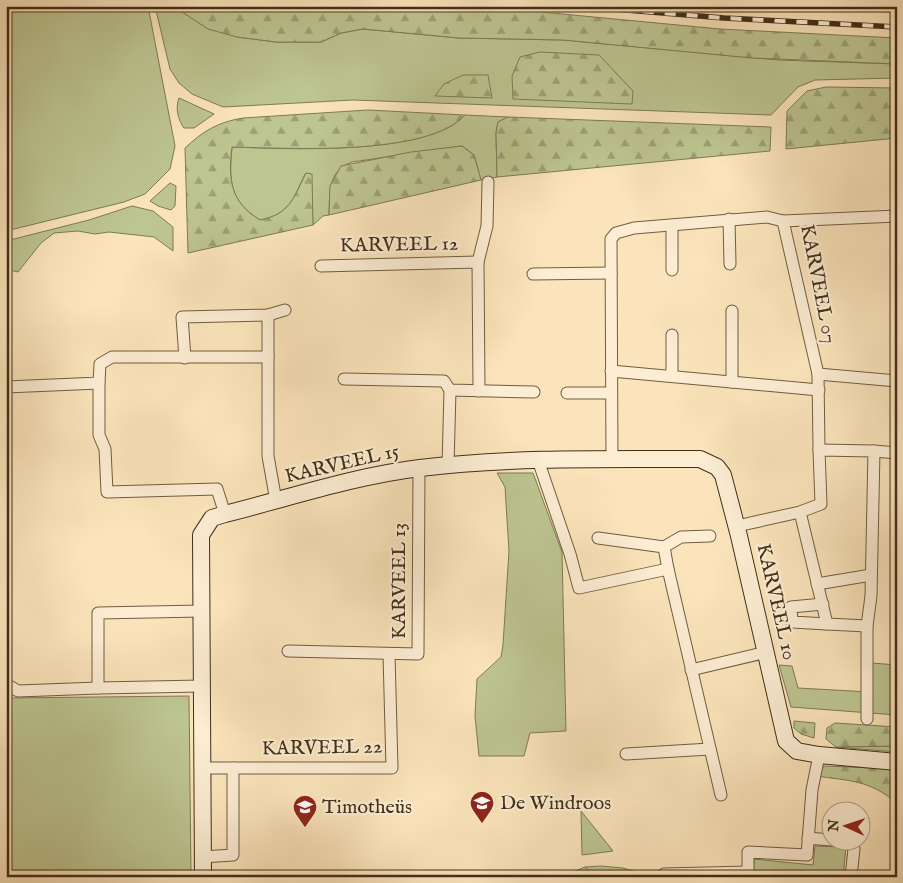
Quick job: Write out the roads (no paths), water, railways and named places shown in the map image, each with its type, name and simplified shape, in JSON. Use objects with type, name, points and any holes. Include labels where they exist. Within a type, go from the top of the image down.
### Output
[{"type":"street","name":"KARVEEL 12","points":[[479,392],[478,262],[487,226],[488,182]]},
{"type":"street","name":"KARVEEL 07","points":[[800,512],[820,504],[819,390],[818,374],[783,220],[897,216]]},
{"type":"street","points":[[612,459],[611,239],[616,233],[634,228],[672,226],[729,219],[767,217],[783,220]]},
{"type":"street","points":[[729,219],[730,264]]},
{"type":"street","points":[[672,226],[672,270]]},
{"type":"street","name":"KARVEEL 12","points":[[321,266],[478,262]]},
{"type":"street","points":[[533,274],[611,273]]},
{"type":"street","points":[[185,358],[182,317],[268,315],[285,310]]},
{"type":"street","points":[[732,311],[732,382]]},
{"type":"street","name":"KARVEEL 15","points":[[268,315],[268,456],[276,502]]},
{"type":"street","points":[[672,336],[672,376]]},
{"type":"street","points":[[225,514],[217,489],[107,492],[105,449],[99,435],[100,364],[112,357],[268,357]]},
{"type":"street","points":[[611,371],[819,390]]},
{"type":"street","name":"KARVEEL 07","points":[[818,374],[897,381]]},
{"type":"street","points":[[344,379],[444,381],[450,390],[448,466]]},
{"type":"street","points":[[6,387],[99,383]]},
{"type":"street","points":[[450,390],[534,392]]},
{"type":"street","points":[[567,393],[611,393]]},
{"type":"street","points":[[819,450],[897,453]]},
{"type":"street","points":[[867,719],[867,626],[871,575],[874,451]]},
{"type":"street","name":"KARVEEL 10","points":[[419,468],[538,460],[700,458],[708,461],[723,476],[737,526],[786,741],[797,751],[818,755],[897,762]]},
{"type":"street","points":[[538,460],[570,554],[579,588],[668,569]]},
{"type":"street","name":"KARVEEL 15","points":[[202,877],[201,535],[212,518],[225,514],[341,484],[419,468]]},
{"type":"street","name":"KARVEEL 13","points":[[288,651],[418,654],[419,468]]},
{"type":"street","points":[[737,526],[800,512],[823,604],[826,624]]},
{"type":"street","points":[[598,538],[664,548],[681,537],[710,536]]},
{"type":"street","points":[[664,548],[720,795]]},
{"type":"street","points":[[817,584],[871,575]]},
{"type":"street","points":[[823,604],[791,607],[792,622],[867,626]]},
{"type":"street","points":[[98,688],[98,613],[202,611]]},
{"type":"street","points":[[691,670],[767,652]]},
{"type":"street","name":"KARVEEL 22","points":[[202,768],[392,768],[389,654]]},
{"type":"street","points":[[6,684],[18,691],[201,686]]},
{"type":"street","points":[[626,754],[710,749]]},
{"type":"street","points":[[664,874],[748,874],[748,852],[807,855],[812,790],[818,755]]},
{"type":"street","points":[[202,857],[233,855],[233,768]]},
{"type":"street","points":[[808,838],[820,839]]},
{"type":"street","points":[[851,877],[854,850]]},
{"type":"railway","points":[[577,6],[724,18],[897,27]]},
{"type":"railway","points":[[796,6],[897,10]]},
{"type":"place","name":"De Windroos","points":[[482,824]]},
{"type":"place","name":"Timotheüs","points":[[305,828]]}]
